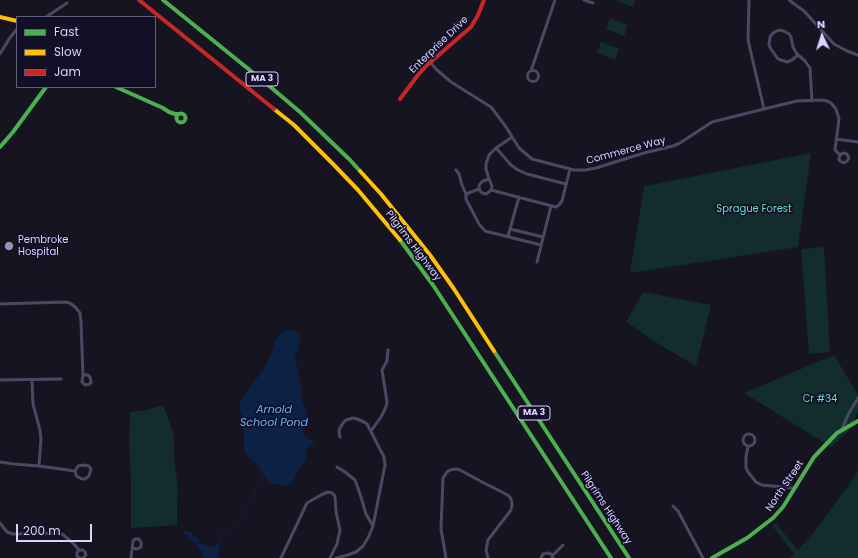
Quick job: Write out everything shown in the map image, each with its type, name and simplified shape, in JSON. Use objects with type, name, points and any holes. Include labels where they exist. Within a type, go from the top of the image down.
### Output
[{"type":"main road","name":"Pilgrims Highway","points":[[140,0],[294,126],[336,166],[384,220],[427,276],[611,558]]},
{"type":"main road","name":"Pilgrims Highway","points":[[163,0],[300,112],[345,155],[381,194],[430,255],[450,284],[629,558]]},
{"type":"main road","name":"Enterprise Drive","points":[[400,99],[418,74],[471,27],[484,0]]},
{"type":"main road","points":[[0,17],[16,21]]},
{"type":"main road","points":[[0,147],[45,88]]},
{"type":"main road","points":[[118,88],[163,108],[179,122],[186,120],[185,115],[182,113],[175,114],[169,112]]},
{"type":"main road","points":[[177,119],[179,114]]},
{"type":"main road","name":"North Street","points":[[712,558],[747,538],[770,521],[781,510],[811,460],[841,430],[858,421]]},
{"type":"street","points":[[531,71],[554,0]]},
{"type":"street","points":[[584,0],[593,3]]},
{"type":"street","points":[[749,0],[748,40],[764,109]]},
{"type":"street","points":[[789,0],[804,11],[834,44],[847,52],[858,55]]},
{"type":"street","points":[[48,16],[67,3]]},
{"type":"street","points":[[0,54],[16,30]]},
{"type":"street","points":[[798,55],[792,60],[786,62],[778,59],[769,45],[770,37],[773,33],[779,30],[789,34],[793,47],[810,68],[812,101]]},
{"type":"street","name":"Commerce Way","points":[[430,62],[451,82],[492,107],[519,148],[532,159],[570,169],[586,170],[596,168],[672,146],[680,143],[712,122],[792,102],[827,101],[831,103],[836,109],[838,119],[835,150],[840,155]]},
{"type":"street","points":[[479,189],[482,193],[486,194],[491,190],[492,186],[486,169],[487,160],[489,155],[496,148],[512,137]]},
{"type":"street","points":[[836,139],[858,142]]},
{"type":"street","points":[[496,148],[511,165],[518,170],[527,174],[566,184]]},
{"type":"street","points":[[491,190],[556,206],[562,201],[570,169]]},
{"type":"street","points":[[456,170],[466,194],[466,199],[479,224],[485,231],[541,245]]},
{"type":"street","points":[[479,189],[480,184],[483,181],[489,179]]},
{"type":"street","points":[[466,194],[479,189]]},
{"type":"street","points":[[508,236],[519,197]]},
{"type":"street","points":[[537,262],[551,206]]},
{"type":"street","points":[[510,229],[544,237]]},
{"type":"street","points":[[0,304],[65,302],[75,306],[79,311],[81,319],[83,375]]},
{"type":"street","points":[[371,432],[383,414],[386,406],[382,370],[387,361],[388,350]]},
{"type":"street","points":[[0,380],[61,379]]},
{"type":"street","points":[[32,380],[33,408],[41,438],[39,466]]},
{"type":"street","points":[[841,430],[858,398]]},
{"type":"street","points":[[336,558],[348,556],[360,549],[368,538],[373,526],[385,465],[384,457],[364,422],[357,419],[346,420],[341,425],[339,431],[340,437]]},
{"type":"street","points":[[746,434],[753,435],[755,441],[754,444],[748,446],[743,442],[746,434]]},
{"type":"street","points":[[748,446],[746,468],[756,482],[762,485],[793,488]]},
{"type":"street","points":[[0,462],[75,471]]},
{"type":"street","points":[[83,465],[89,466],[91,471],[88,477],[84,479],[78,477],[75,471],[78,466],[83,465]]},
{"type":"street","points":[[337,467],[355,480],[366,514],[373,526]]},
{"type":"street","points":[[446,558],[441,529],[444,478],[448,470],[456,469],[509,496],[511,501],[511,510],[488,540],[486,550],[488,558]]},
{"type":"street","points":[[280,558],[307,503],[328,492],[335,496],[336,512],[340,530],[337,544],[330,558]]},
{"type":"street","points":[[673,506],[678,511],[703,558]]},
{"type":"street","points":[[0,523],[7,532],[13,534],[62,534],[79,550],[83,550],[85,552],[86,555],[83,558]]},
{"type":"street","points":[[542,558],[545,553],[549,553],[553,557],[563,545]]},
{"type":"street","points":[[131,558],[132,548]]},
{"type":"street","points":[[79,550],[77,556],[80,558]]},
{"type":"green space","points":[[614,0],[635,0],[633,7]]},
{"type":"green space","points":[[610,18],[628,25],[624,36],[606,29]]},
{"type":"green space","points":[[601,42],[619,49],[615,60],[597,53]]},
{"type":"green space","name":"Sprague Forest","points":[[811,153],[798,247],[630,273],[644,186]]},
{"type":"green space","points":[[824,247],[830,352],[809,354],[801,249]]},
{"type":"green space","points":[[643,292],[711,305],[696,366],[660,345],[626,322]]},
{"type":"green space","name":"Cr #34","points":[[834,355],[858,395],[858,412],[849,431],[831,447],[744,393]]},
{"type":"green space","points":[[163,405],[174,436],[174,455],[178,489],[177,525],[131,528],[129,444],[130,412],[148,410]]},
{"type":"green space","points":[[858,471],[858,558],[790,558],[794,554],[774,528],[771,527],[777,522],[777,525],[798,550],[814,532]]},
{"type":"water","name":"Arnold School Pond","points":[[291,330],[300,334],[299,349],[295,356],[302,392],[301,398],[308,417],[303,428],[303,432],[306,437],[315,442],[306,449],[306,457],[292,483],[290,485],[280,485],[270,483],[259,467],[248,457],[244,450],[242,415],[239,408],[241,399],[268,361],[276,339],[282,332]]},
{"type":"water","points":[[188,531],[197,538],[199,544],[212,547],[219,543],[219,558],[201,558],[203,553],[197,547],[196,542],[186,534],[183,535],[183,532]]},
{"type":"waterway","points":[[219,543],[219,535],[238,527],[258,484],[263,479]]},
{"type":"traffic: fast","points":[[163,0],[300,112],[360,171]]},
{"type":"traffic: fast","points":[[0,147],[45,88]]},
{"type":"traffic: fast","points":[[118,88],[169,112],[179,114]]},
{"type":"traffic: fast","points":[[181,113],[186,118],[181,123],[176,118],[181,113]]},
{"type":"traffic: fast","points":[[400,240],[433,285],[611,558]]},
{"type":"traffic: fast","points":[[494,351],[629,558]]},
{"type":"traffic: fast","points":[[712,558],[747,538],[773,518],[783,507],[814,457],[837,433],[858,421]]},
{"type":"traffic: slow","points":[[0,17],[16,21]]},
{"type":"traffic: slow","points":[[274,109],[294,125],[335,166],[358,190],[400,240]]},
{"type":"traffic: slow","points":[[360,171],[381,194],[430,255],[494,351]]},
{"type":"traffic: jam","points":[[139,0],[274,109]]},
{"type":"traffic: jam","points":[[400,99],[426,66],[471,27],[484,0]]},
{"type":"place","name":"Pembroke Hospital","points":[[9,246]]}]
